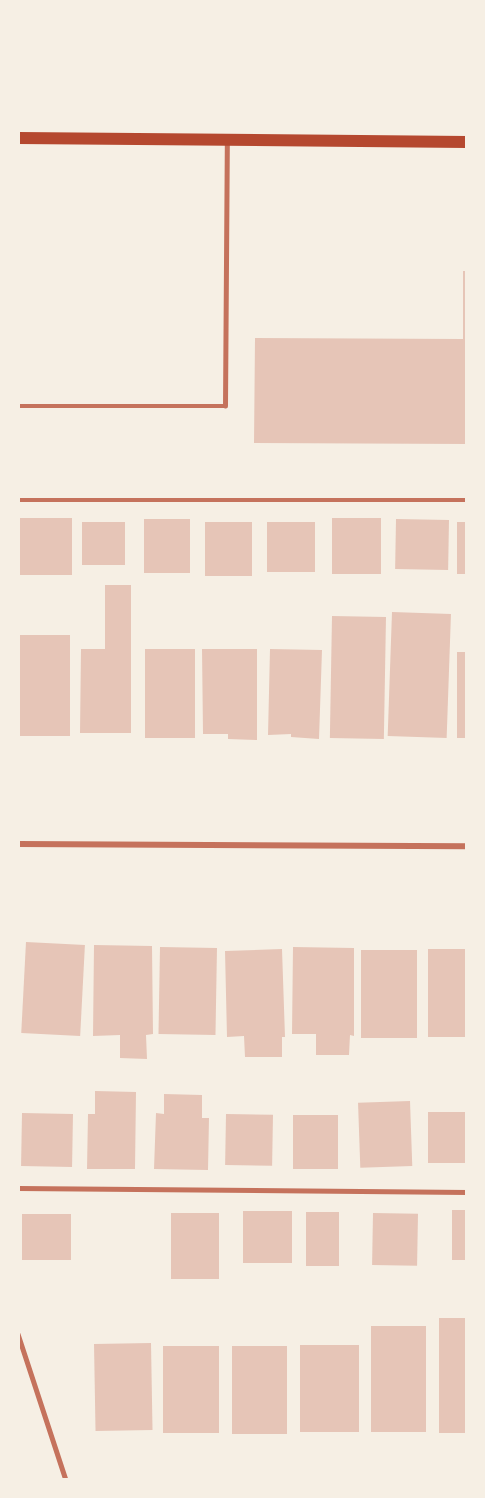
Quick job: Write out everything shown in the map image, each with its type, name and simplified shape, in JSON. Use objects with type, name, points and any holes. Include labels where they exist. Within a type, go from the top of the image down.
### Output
[{"type":"main road","points":[[18,138],[227,138],[467,142]]},
{"type":"street","points":[[18,844],[467,846]]},
{"type":"lane","points":[[18,406],[225,406],[227,138]]},
{"type":"lane","points":[[18,500],[467,500]]},
{"type":"lane","points":[[18,1188],[467,1192]]},
{"type":"lane","points":[[18,1334],[66,1480]]},
{"type":"building","points":[[463,271],[467,271],[467,444],[254,443],[255,338],[463,339]]},
{"type":"building","points":[[18,518],[72,518],[72,575],[18,575]]},
{"type":"building","points":[[332,518],[381,518],[381,574],[332,574]]},
{"type":"building","points":[[144,519],[190,519],[190,573],[144,573]]},
{"type":"building","points":[[396,519],[449,520],[448,570],[395,569]]},
{"type":"building","points":[[82,522],[125,522],[125,565],[82,565]]},
{"type":"building","points":[[205,522],[252,522],[252,576],[205,576]]},
{"type":"building","points":[[267,522],[315,522],[315,572],[267,572]]},
{"type":"building","points":[[457,522],[467,522],[467,574],[457,574]]},
{"type":"building","points":[[105,585],[131,585],[131,733],[80,733],[81,649],[105,649]]},
{"type":"building","points":[[392,612],[451,614],[447,738],[388,736]]},
{"type":"building","points":[[332,616],[386,617],[384,739],[330,738]]},
{"type":"building","points":[[18,635],[70,635],[70,736],[18,736]]},
{"type":"building","points":[[145,649],[195,649],[195,738],[145,738]]},
{"type":"building","points":[[202,649],[257,649],[257,740],[228,739],[228,734],[203,734]]},
{"type":"building","points":[[270,649],[322,650],[319,739],[291,737],[291,734],[268,735]]},
{"type":"building","points":[[457,652],[467,652],[467,738],[457,738]]},
{"type":"building","points":[[26,942],[85,945],[80,1036],[21,1033]]},
{"type":"building","points":[[94,945],[152,946],[153,1034],[146,1035],[147,1059],[120,1058],[120,1035],[93,1036]]},
{"type":"building","points":[[160,947],[217,948],[215,1035],[158,1034]]},
{"type":"building","points":[[293,947],[354,948],[354,1036],[350,1035],[349,1055],[316,1055],[316,1034],[292,1034]]},
{"type":"building","points":[[282,949],[285,1037],[282,1037],[282,1057],[245,1057],[244,1036],[227,1037],[225,951]]},
{"type":"building","points":[[428,949],[467,949],[467,1037],[428,1037]]},
{"type":"building","points":[[361,950],[417,950],[417,1038],[361,1038]]},
{"type":"building","points":[[95,1091],[136,1092],[135,1169],[87,1169],[88,1114],[95,1114]]},
{"type":"building","points":[[164,1094],[202,1095],[202,1118],[209,1118],[208,1170],[154,1169],[156,1113],[164,1114]]},
{"type":"building","points":[[410,1101],[412,1166],[360,1168],[358,1103]]},
{"type":"building","points":[[428,1112],[467,1112],[467,1163],[428,1163]]},
{"type":"building","points":[[22,1113],[73,1114],[72,1167],[21,1166]]},
{"type":"building","points":[[226,1114],[273,1115],[272,1166],[225,1165]]},
{"type":"building","points":[[293,1115],[338,1115],[338,1169],[293,1169]]},
{"type":"building","points":[[452,1210],[467,1210],[467,1260],[452,1260]]},
{"type":"building","points":[[243,1211],[292,1211],[292,1263],[243,1263]]},
{"type":"building","points":[[306,1212],[339,1212],[339,1266],[306,1266]]},
{"type":"building","points":[[171,1213],[219,1213],[219,1279],[171,1279]]},
{"type":"building","points":[[373,1213],[418,1214],[417,1266],[372,1265]]},
{"type":"building","points":[[22,1214],[71,1214],[71,1260],[22,1260]]},
{"type":"building","points":[[439,1318],[467,1318],[467,1433],[439,1433]]},
{"type":"building","points":[[371,1326],[426,1326],[426,1432],[371,1432]]},
{"type":"building","points":[[151,1343],[153,1430],[96,1431],[94,1344]]},
{"type":"building","points":[[300,1345],[359,1345],[359,1432],[300,1432]]},
{"type":"building","points":[[163,1346],[219,1346],[219,1433],[163,1433]]},
{"type":"building","points":[[232,1346],[287,1346],[287,1434],[232,1434]]}]
